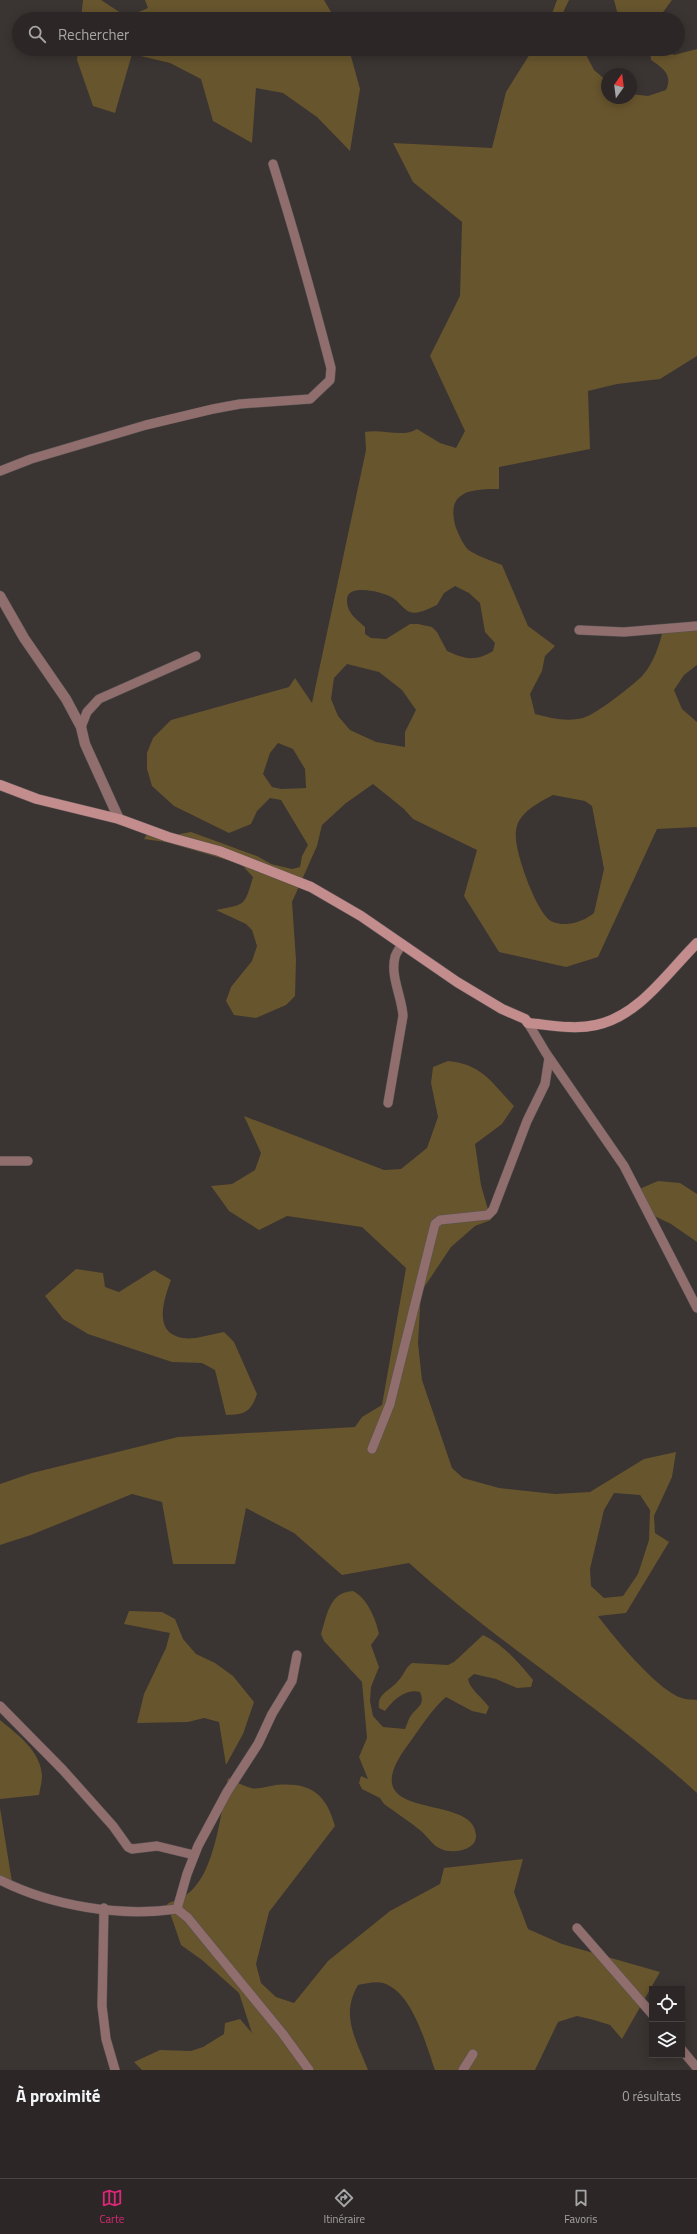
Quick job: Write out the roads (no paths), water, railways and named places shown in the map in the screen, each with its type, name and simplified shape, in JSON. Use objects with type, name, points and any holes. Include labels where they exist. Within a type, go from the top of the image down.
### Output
[{"type":"main road","points":[[0,785],[37,799],[119,819],[168,837],[219,851],[311,887],[361,916],[462,985],[502,1009],[525,1019],[528,1023],[579,1027],[596,1025],[616,1019],[633,1008],[697,943]]},
{"type":"street","points":[[0,471],[31,459],[146,425],[213,409],[240,404],[310,399],[330,380],[331,368],[293,227],[272,164]]},
{"type":"street","points":[[0,596],[24,638],[66,699],[81,726],[85,744],[119,819]]},
{"type":"street","points":[[579,630],[624,632],[697,626]]},
{"type":"street","points":[[81,726],[87,712],[99,699],[196,656]]},
{"type":"street","points":[[388,1103],[403,1016],[402,1003],[394,973],[395,957],[402,944]]},
{"type":"street","points":[[528,1023],[549,1058],[624,1166],[697,1308]]},
{"type":"street","points":[[372,1448],[390,1404],[435,1224],[440,1220],[488,1215],[493,1210],[527,1121],[545,1084],[549,1058]]},
{"type":"street","points":[[0,1160],[28,1160]]},
{"type":"street","points":[[177,1909],[194,1855],[227,1792],[258,1744],[272,1714],[292,1682],[298,1655]]},
{"type":"street","points":[[0,1706],[68,1776],[113,1826],[128,1847],[132,1849],[158,1846],[194,1855]]},
{"type":"street","points":[[0,1880],[33,1895],[74,1904],[134,1912],[177,1909],[188,1918],[283,2034],[308,2070]]},
{"type":"street","points":[[104,1908],[102,2006],[106,2039],[115,2070]]},
{"type":"street","points":[[576,1928],[649,2011]]},
{"type":"street","points":[[463,2070],[473,2054]]},
{"type":"street","points":[[685,2054],[697,2068]]}]
